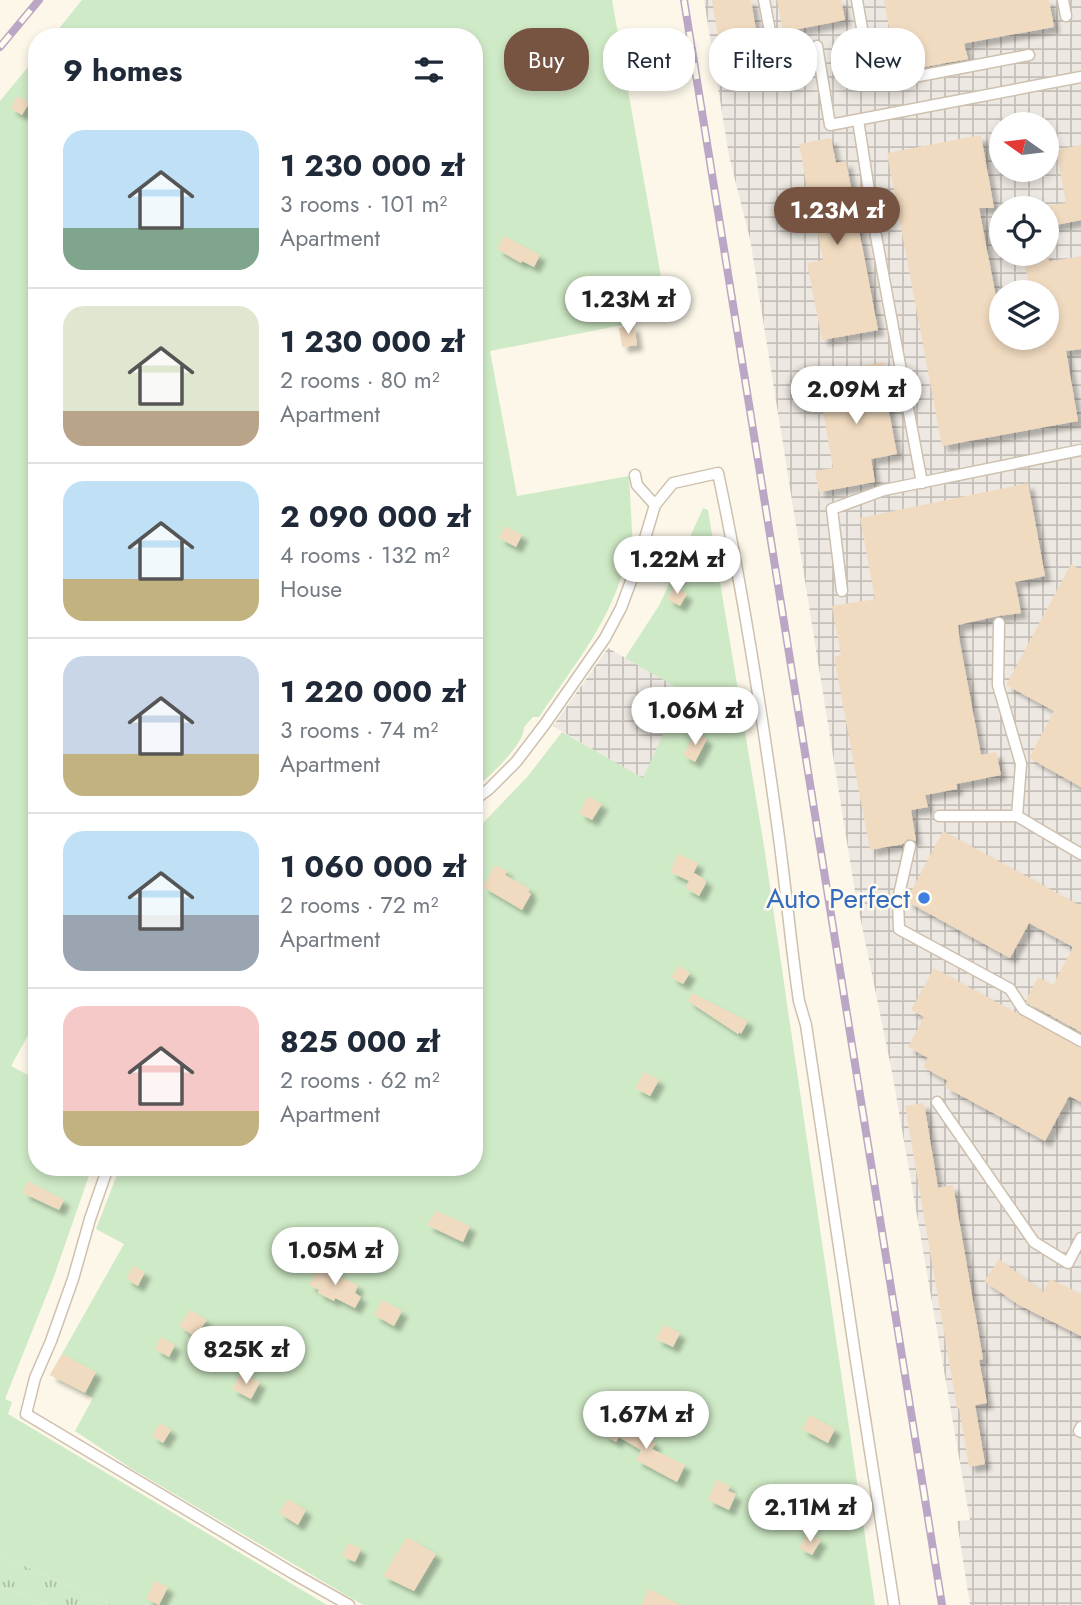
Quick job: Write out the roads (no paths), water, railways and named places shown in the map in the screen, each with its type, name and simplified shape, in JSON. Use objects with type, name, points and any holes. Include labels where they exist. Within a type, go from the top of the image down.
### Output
[{"type":"lane","points":[[764,0],[769,28]]},
{"type":"lane","points":[[857,0],[872,85],[1029,55]]},
{"type":"lane","points":[[1063,0],[1066,16]]},
{"type":"lane","points":[[817,46],[830,125],[1081,76]]},
{"type":"lane","points":[[858,120],[922,482]]},
{"type":"lane","points":[[842,591],[832,509],[884,490],[1081,450]]},
{"type":"lane","points":[[483,793],[516,762],[605,638],[621,608],[655,505],[673,483],[718,473],[752,657],[777,818],[799,1001],[806,1025],[894,1605]]},
{"type":"lane","points":[[635,475],[637,485],[655,505]]},
{"type":"lane","points":[[999,623],[998,685],[1021,764],[1017,816]]},
{"type":"lane","points":[[939,816],[1017,816],[1081,854]]},
{"type":"lane","points":[[910,846],[898,899],[899,929],[1010,989],[1023,1009],[1081,1041]]},
{"type":"lane","points":[[937,1102],[1034,1242],[1068,1263],[1081,1238]]},
{"type":"lane","points":[[105,1176],[70,1288],[35,1378],[26,1414],[349,1605]]},
{"type":"railway","points":[[0,47],[39,0]]},
{"type":"railway","points":[[684,0],[942,1605]]},
{"type":"place","name":"Auto Perfect","points":[[924,898]]}]
